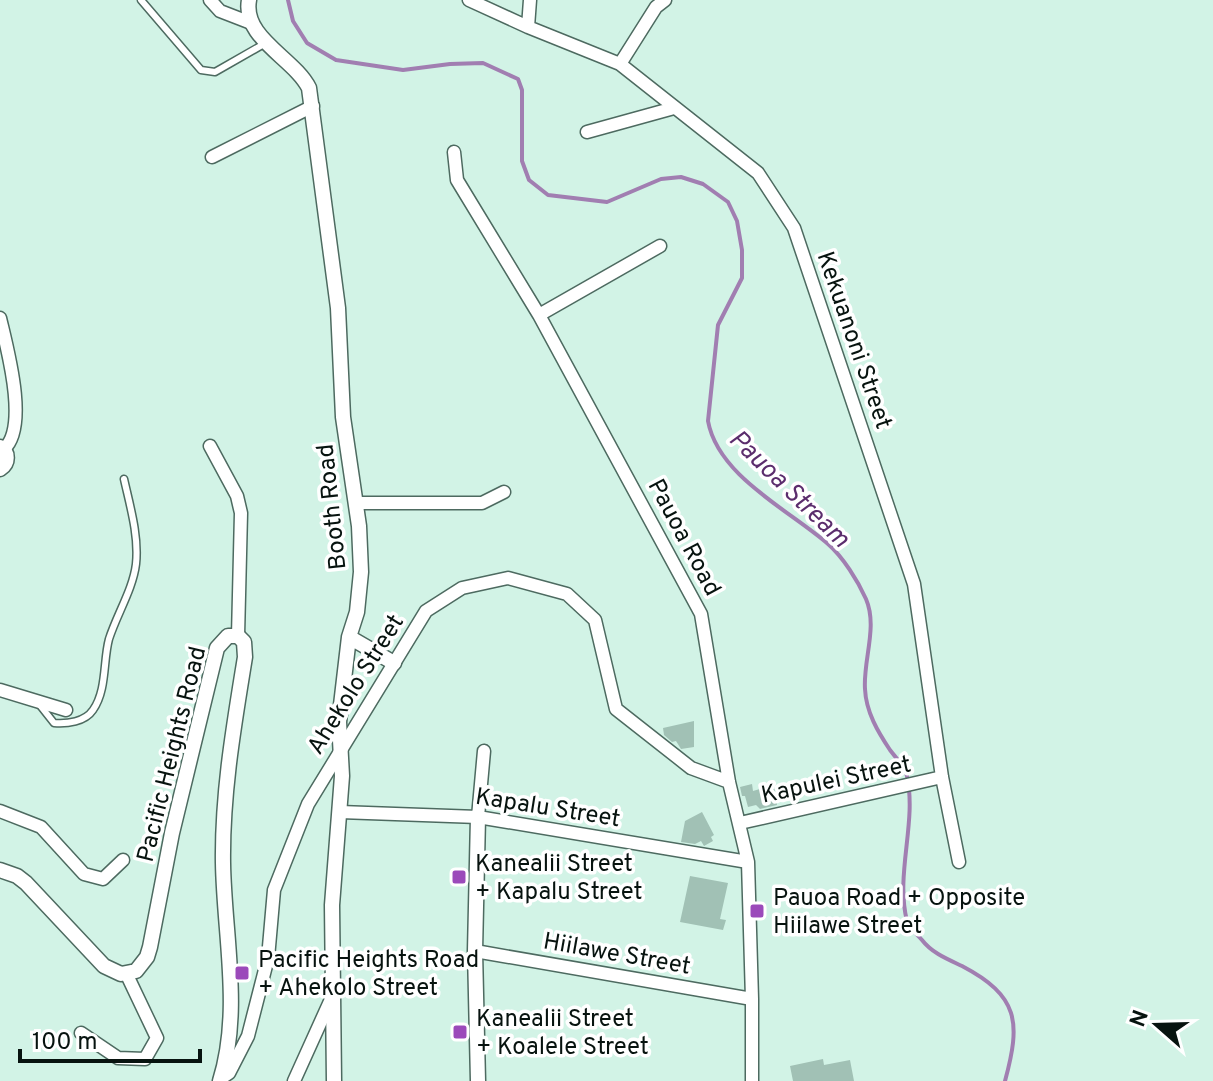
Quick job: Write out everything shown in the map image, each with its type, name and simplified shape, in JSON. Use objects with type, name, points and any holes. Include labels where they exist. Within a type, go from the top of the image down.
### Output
[{"type":"street","points":[[210,0],[220,11],[251,23],[249,0]]},
{"type":"street","name":"Kekuanoni Street","points":[[469,0],[620,64],[758,173],[794,228],[914,584],[942,777],[959,862]]},
{"type":"street","points":[[528,27],[530,0]]},
{"type":"street","points":[[620,64],[656,7],[665,0]]},
{"type":"street","name":"Booth Road","points":[[251,23],[304,77],[313,106],[338,308],[343,417],[357,503],[361,572],[357,612],[349,637],[339,722],[340,812],[332,905],[334,1081]]},
{"type":"street","points":[[212,157],[313,106]]},
{"type":"street","points":[[587,132],[674,108]]},
{"type":"street","name":"Pauoa Road","points":[[454,152],[457,180],[539,315],[701,614],[729,782],[748,862],[752,1081]]},
{"type":"street","points":[[539,315],[660,246]]},
{"type":"street","points":[[0,318],[14,380],[14,426],[11,444],[2,448],[7,457],[0,469]]},
{"type":"street","points":[[210,446],[237,496],[241,513],[238,636]]},
{"type":"street","points":[[357,503],[482,503],[504,492]]},
{"type":"street","name":"Ahekolo Street","points":[[220,1080],[229,1073],[248,1036],[268,958],[274,890],[308,804],[426,611],[462,588],[508,578],[567,594],[595,620],[616,709],[691,768],[729,782]]},
{"type":"street","name":"Pacific Heights Road","points":[[127,975],[142,965],[150,947],[172,833],[217,648],[228,636],[238,636],[244,642],[245,649],[225,795],[223,862],[230,983],[225,1059],[220,1080]]},
{"type":"street","points":[[349,637],[394,663]]},
{"type":"street","points":[[0,690],[66,710]]},
{"type":"street","points":[[478,1081],[475,951],[478,817],[484,751]]},
{"type":"street","name":"Kapulei Street","points":[[740,823],[892,791],[942,777]]},
{"type":"street","points":[[0,811],[41,827],[84,874],[103,879],[123,860]]},
{"type":"street","name":"Kapalu Street","points":[[340,812],[478,817],[748,862]]},
{"type":"street","points":[[0,870],[26,883],[104,966],[114,973],[127,975],[157,1038],[145,1059],[118,1058],[81,1033]]},
{"type":"street","name":"Hiilawe Street","points":[[475,951],[752,999]]},
{"type":"street","points":[[294,1081],[332,996]]},
{"type":"lane","points":[[141,0],[201,70],[215,72],[268,42]]},
{"type":"lane","points":[[37,701],[54,723],[63,724],[80,720],[92,711],[101,692],[109,641],[136,566],[132,517],[124,479]]},
{"type":"building","points":[[694,721],[694,747],[681,749],[676,741],[672,742],[664,735],[663,728]]},
{"type":"building","points":[[752,784],[753,791],[774,785],[777,805],[760,809],[756,805],[748,807],[740,787]]},
{"type":"building","points":[[702,812],[714,835],[711,837],[713,841],[704,846],[701,841],[695,844],[681,842],[685,821]]},
{"type":"building","points":[[690,876],[728,883],[720,919],[726,920],[723,930],[680,922]]},
{"type":"building","points":[[823,1059],[824,1065],[850,1060],[854,1081],[793,1081],[790,1066]]},
{"type":"waterway","name":"Pauoa Stream","points":[[288,0],[293,21],[307,43],[336,60],[403,70],[483,63],[518,79],[522,90],[522,161],[529,180],[548,195],[607,202],[661,179],[681,177],[703,184],[728,202],[737,221],[742,250],[742,278],[718,325],[708,421],[714,441],[740,475],[834,549],[866,599],[871,621],[865,678],[868,706],[881,736],[906,773],[909,794],[903,885],[907,921],[930,949],[981,977],[1005,1000],[1013,1027],[1005,1081]]},
{"type":"place","name":"Kanealii Street + Kapalu Street","points":[[459,877]]},
{"type":"place","name":"Pauoa Road + Opposite Hiilawe Street","points":[[757,911]]},
{"type":"place","name":"Pacific Heights Road + Ahekolo Street","points":[[242,973]]},
{"type":"place","name":"Kanealii Street + Koalele Street","points":[[460,1032]]}]
